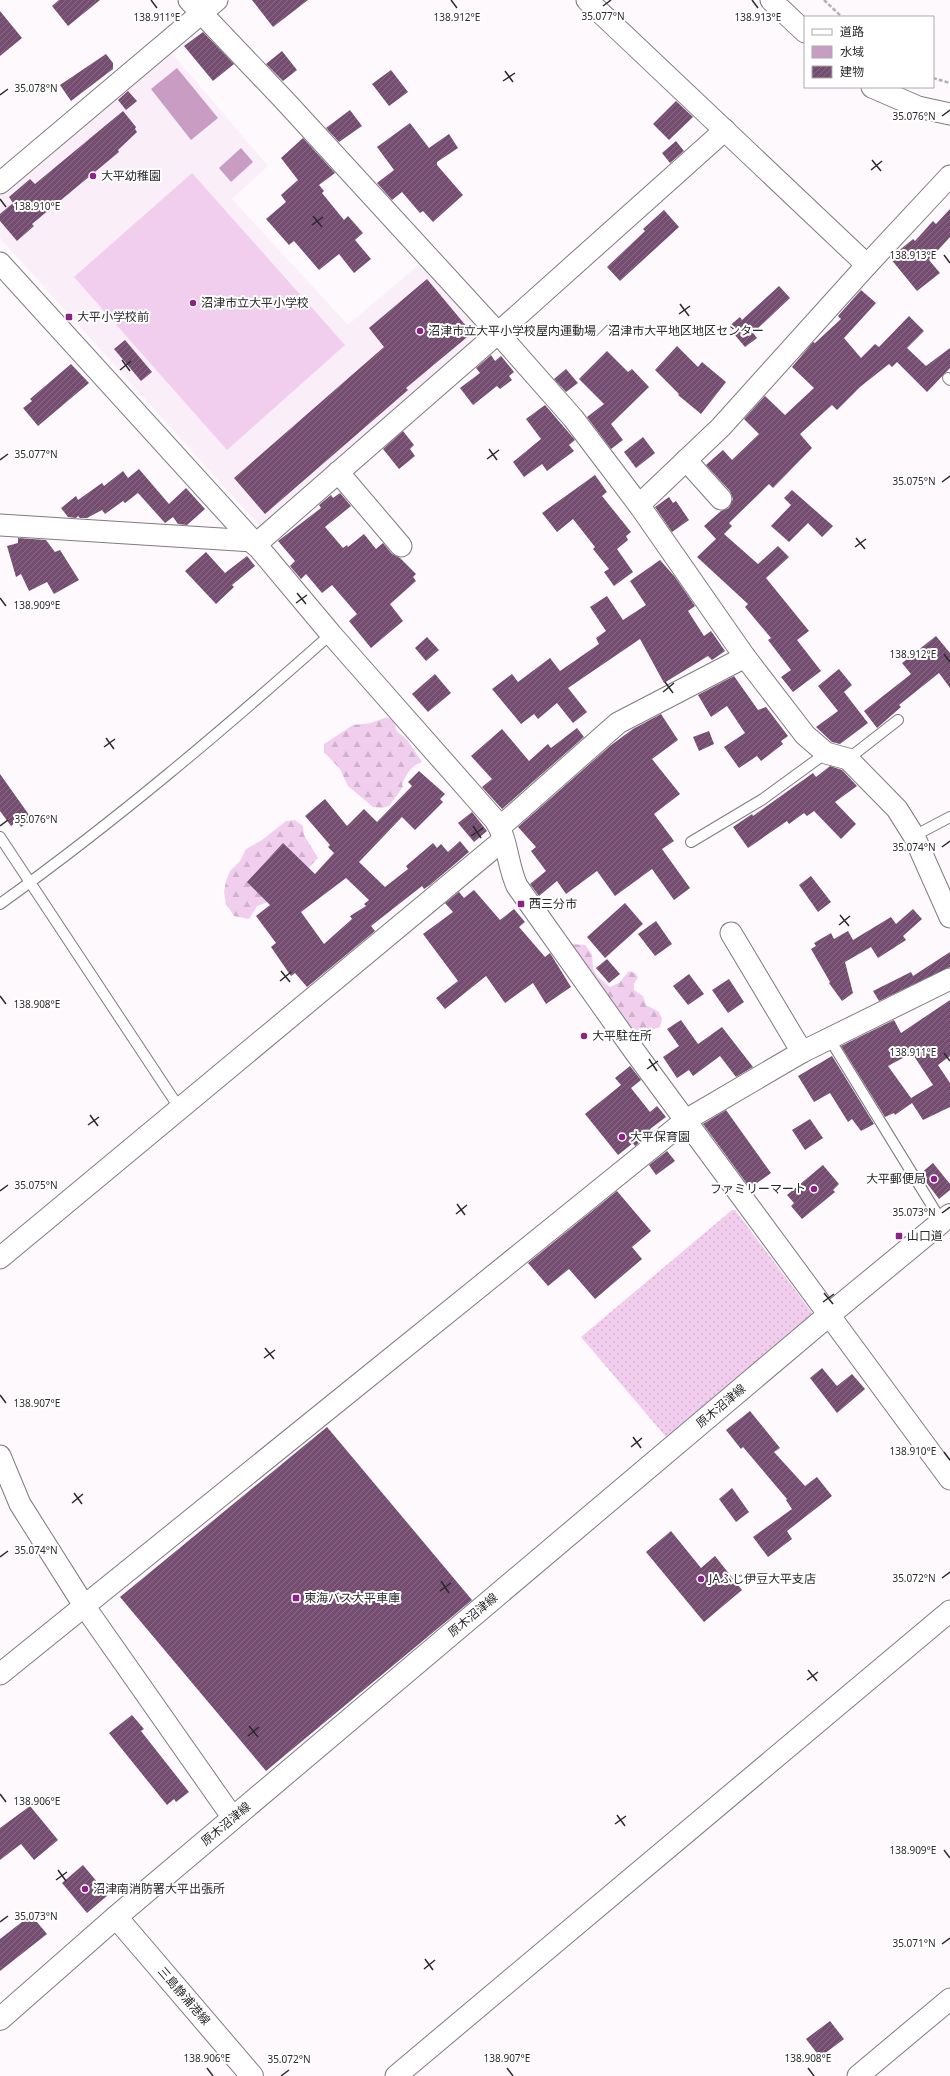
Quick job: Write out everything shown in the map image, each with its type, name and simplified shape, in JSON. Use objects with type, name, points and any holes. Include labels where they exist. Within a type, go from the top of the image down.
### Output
[{"type":"main road","name":"原木沼津線","points":[[0,2019],[116,1917],[233,1818],[830,1314],[946,1219]]},
{"type":"main road","name":"三島静浦港線","points":[[116,1917],[252,2076]]},
{"type":"street","points":[[588,0],[867,265]]},
{"type":"street","points":[[771,0],[804,31]]},
{"type":"street","points":[[0,182],[203,4],[573,418],[639,505],[745,657],[804,735],[826,753],[848,759],[897,808],[914,836],[950,917]]},
{"type":"street","points":[[874,88],[918,107],[950,114]]},
{"type":"street","points":[[0,525],[254,543],[498,333],[725,130]]},
{"type":"street","points":[[639,505],[721,427],[867,265],[950,176]]},
{"type":"street","points":[[0,263],[254,543],[501,833],[510,870],[517,886],[686,1120],[950,1479]]},
{"type":"street","points":[[686,460],[720,499]]},
{"type":"street","points":[[338,472],[401,546]]},
{"type":"street","points":[[0,1258],[180,1109],[501,833],[618,723],[745,657]]},
{"type":"street","points":[[731,933],[802,1052]]},
{"type":"street","points":[[0,1674],[85,1607],[686,1120],[802,1052],[950,980]]},
{"type":"street","points":[[0,1456],[20,1504],[85,1607],[233,1818]]},
{"type":"street","points":[[396,2076],[950,1611]]},
{"type":"street","points":[[858,2076],[950,1999]]},
{"type":"lane","points":[[0,904],[31,882],[200,748],[331,634]]},
{"type":"lane","points":[[848,759],[898,720]]},
{"type":"lane","points":[[691,842],[762,799],[826,753]]},
{"type":"lane","points":[[914,836],[950,817]]},
{"type":"lane","points":[[0,837],[180,1109]]},
{"type":"lane","points":[[829,1038],[946,1219]]},
{"type":"path","points":[[824,0],[841,16]]},
{"type":"path","points":[[934,78],[950,83]]},
{"type":"shaded area","name":"沼津市立大平小学校","points":[[169,50],[268,166],[232,199],[348,325],[422,262],[488,334],[264,531],[0,238],[0,194]]},
{"type":"green space","points":[[192,173],[345,345],[227,450],[74,277]]},
{"type":"green space","points":[[387,717],[395,722],[396,730],[408,741],[422,762],[410,770],[402,784],[403,787],[389,806],[382,808],[373,807],[348,786],[340,769],[324,752],[324,744],[353,725],[371,723]]},
{"type":"green space","points":[[295,820],[303,826],[304,835],[318,858],[292,885],[271,901],[257,906],[249,919],[234,916],[226,904],[224,892],[230,871],[240,861],[246,849],[262,840],[286,821]]},
{"type":"green space","points":[[571,944],[585,945],[592,954],[593,969],[598,977],[610,987],[619,983],[629,971],[635,973],[638,977],[634,984],[634,990],[643,996],[646,1005],[659,1012],[662,1019],[660,1027],[644,1033],[640,1037],[633,1037],[568,948]]},
{"type":"green space","points":[[732,1210],[735,1210],[813,1314],[666,1437],[581,1337]]},
{"type":"water","points":[[177,68],[218,118],[191,140],[151,89]]},
{"type":"water","points":[[241,148],[253,162],[231,182],[219,168]]},
{"type":"building","points":[[59,0],[100,0],[68,26],[52,6]]},
{"type":"building","points":[[252,0],[308,0],[273,27]]},
{"type":"building","points":[[0,11],[22,38],[0,56]]},
{"type":"building","points":[[203,32],[234,64],[213,81],[184,46]]},
{"type":"building","points":[[282,51],[297,70],[283,81],[266,64]]},
{"type":"building","points":[[106,54],[113,63],[113,69],[71,101],[60,85]]},
{"type":"building","points":[[391,70],[408,92],[389,106],[372,84]]},
{"type":"building","points":[[128,91],[137,101],[126,110],[118,100]]},
{"type":"building","points":[[676,101],[693,117],[669,140],[653,124]]},
{"type":"building","points":[[350,110],[362,126],[339,142],[326,128]]},
{"type":"building","points":[[123,111],[136,127],[135,129],[137,132],[118,150],[119,152],[32,224],[34,226],[17,241],[0,221],[0,214],[13,203],[9,197],[30,179],[35,184]]},
{"type":"building","points":[[410,123],[429,148],[449,134],[458,148],[437,162],[437,165],[463,195],[433,222],[423,211],[420,213],[402,192],[392,200],[377,183],[394,170],[377,147]]},
{"type":"building","points":[[303,138],[335,173],[319,185],[324,191],[322,193],[344,220],[348,216],[363,233],[355,240],[371,259],[354,273],[339,254],[319,270],[294,241],[289,245],[266,219],[286,202],[281,195],[298,180],[281,158]]},
{"type":"building","points":[[676,141],[684,151],[670,163],[662,153]]},
{"type":"building","points":[[950,209],[950,237],[929,260],[940,273],[917,291],[890,258],[913,239],[915,241],[933,221],[936,224]]},
{"type":"building","points":[[664,210],[679,227],[620,281],[607,267],[645,231],[643,229]]},
{"type":"building","points":[[427,279],[472,333],[406,388],[408,390],[265,514],[234,478],[384,347],[369,328]]},
{"type":"building","points":[[779,286],[790,298],[753,333],[757,338],[745,347],[728,327],[740,317],[742,320]]},
{"type":"building","points":[[861,290],[876,303],[844,338],[861,358],[875,344],[879,347],[909,316],[924,331],[907,348],[926,366],[950,348],[950,368],[927,392],[897,362],[892,367],[889,364],[860,387],[837,410],[832,405],[800,434],[812,448],[773,488],[769,484],[729,523],[732,526],[724,534],[758,564],[778,546],[789,557],[766,578],[809,631],[797,640],[821,671],[793,692],[781,677],[791,670],[768,640],[771,638],[745,607],[748,604],[697,557],[716,539],[704,526],[721,511],[729,508],[733,499],[730,491],[706,465],[723,450],[732,460],[759,434],[744,419],[765,396],[785,415],[814,388],[792,367],[813,342],[815,343],[841,319],[838,316]]},
{"type":"building","points":[[125,340],[152,372],[141,381],[114,349]]},
{"type":"building","points":[[677,346],[698,367],[702,362],[726,382],[701,414],[678,395],[679,394],[655,370]]},
{"type":"building","points":[[607,351],[628,372],[632,369],[649,387],[611,424],[623,440],[611,449],[587,417],[604,404],[579,379]]},
{"type":"building","points":[[491,355],[495,361],[501,356],[514,372],[509,376],[512,380],[500,389],[497,386],[473,405],[460,388],[480,373],[476,368]]},
{"type":"building","points":[[71,364],[89,383],[38,426],[23,408],[32,401],[30,399]]},
{"type":"building","points":[[566,369],[578,383],[566,392],[554,379]]},
{"type":"building","points":[[545,405],[575,440],[569,445],[574,451],[547,471],[542,464],[524,477],[513,462],[541,439],[526,419]]},
{"type":"building","points":[[403,431],[414,445],[410,449],[415,456],[399,469],[383,449]]},
{"type":"building","points":[[643,437],[655,453],[636,468],[624,452]]},
{"type":"building","points":[[139,469],[169,504],[186,488],[205,509],[187,525],[178,524],[173,517],[165,523],[138,493],[125,503],[123,501],[105,514],[102,510],[87,518],[80,518],[78,516],[76,518],[68,517],[61,508],[76,496],[78,500],[102,483],[104,486],[123,471],[128,478]]},
{"type":"building","points":[[595,475],[607,492],[602,496],[631,532],[626,536],[628,540],[617,549],[633,572],[614,586],[604,572],[609,569],[593,549],[595,547],[573,519],[557,532],[542,513]]},
{"type":"building","points":[[792,490],[833,526],[822,537],[808,523],[789,542],[771,526],[791,505],[784,498]]},
{"type":"building","points":[[340,493],[351,506],[325,527],[343,548],[347,545],[348,547],[364,534],[376,549],[383,543],[392,554],[400,558],[416,574],[413,577],[416,581],[390,604],[403,621],[371,648],[349,621],[357,614],[332,585],[322,593],[306,574],[301,579],[290,566],[295,561],[278,541],[321,508],[319,505],[331,495],[333,498]]},
{"type":"building","points":[[669,497],[673,503],[676,501],[689,520],[672,532],[655,507]]},
{"type":"building","points":[[18,538],[46,540],[55,552],[60,550],[79,580],[54,594],[47,582],[29,591],[21,574],[16,577],[7,546],[18,543]]},
{"type":"building","points":[[206,552],[225,573],[247,556],[255,566],[232,585],[234,587],[216,604],[185,571]]},
{"type":"building","points":[[660,560],[675,577],[695,606],[688,611],[704,636],[711,631],[725,651],[712,660],[708,656],[664,683],[640,639],[568,688],[587,712],[573,723],[557,703],[538,719],[534,714],[521,724],[492,689],[512,674],[518,682],[550,658],[560,671],[599,644],[596,638],[606,631],[590,607],[607,596],[623,620],[646,605],[630,581]]},
{"type":"building","points":[[936,636],[950,653],[950,688],[939,673],[899,705],[901,707],[877,728],[864,711],[911,674],[902,663]]},
{"type":"building","points":[[427,637],[439,650],[426,661],[415,648]]},
{"type":"building","points":[[839,669],[852,685],[844,692],[868,723],[840,744],[832,742],[816,727],[838,711],[818,686]]},
{"type":"building","points":[[435,674],[451,693],[428,712],[412,694]]},
{"type":"building","points":[[734,676],[758,710],[766,707],[788,736],[781,741],[783,744],[761,761],[757,756],[739,768],[724,747],[745,733],[727,706],[711,717],[698,695]]},
{"type":"building","points":[[661,714],[678,740],[652,759],[680,794],[654,814],[674,841],[662,849],[690,888],[674,900],[652,869],[615,896],[597,871],[566,894],[557,881],[539,896],[530,884],[546,871],[531,851],[536,847],[518,827],[610,746],[633,729]]},
{"type":"building","points":[[577,728],[584,737],[502,809],[482,787],[492,779],[471,756],[502,729],[529,761],[548,744],[551,748]]},
{"type":"building","points":[[709,731],[714,744],[699,751],[693,737]]},
{"type":"building","points":[[830,766],[842,770],[857,786],[835,802],[856,824],[841,839],[814,811],[807,816],[804,813],[789,824],[787,821],[748,848],[733,827],[752,814],[753,816],[813,773],[816,777]]},
{"type":"building","points":[[419,771],[445,794],[440,799],[443,802],[415,830],[402,817],[359,862],[385,887],[408,869],[406,866],[433,843],[437,848],[441,844],[448,852],[460,841],[469,852],[430,885],[424,889],[422,886],[371,926],[375,931],[307,987],[295,973],[291,976],[271,947],[276,943],[256,916],[270,905],[247,882],[283,843],[315,874],[334,853],[328,847],[330,845],[305,816],[325,799],[347,826],[364,809],[377,822],[412,786],[408,782]],"holes":[[[346,878],[369,900],[364,904],[366,906],[350,916],[352,919],[324,944],[301,912]]]},
{"type":"building","points":[[0,774],[32,819],[21,827],[17,821],[11,826],[0,811]]},
{"type":"building","points":[[472,812],[487,831],[474,842],[458,823]]},
{"type":"building","points":[[811,876],[831,902],[818,912],[799,885]]},
{"type":"building","points":[[474,890],[500,920],[514,909],[525,922],[519,927],[545,957],[550,953],[571,987],[546,1004],[533,983],[505,1003],[486,976],[445,1009],[436,998],[458,981],[423,934],[453,912],[445,903],[459,892],[464,898]]},
{"type":"building","points":[[625,903],[643,924],[605,958],[587,937]]},
{"type":"building","points":[[913,909],[922,919],[903,936],[906,940],[878,958],[871,947],[845,962],[853,993],[842,1001],[829,983],[830,982],[811,949],[816,946],[814,943],[831,933],[834,939],[848,931],[853,940],[891,917],[896,924]]},
{"type":"building","points":[[656,921],[672,944],[655,956],[638,934]]},
{"type":"building","points":[[950,952],[950,967],[879,1001],[873,991],[911,972],[913,976]]},
{"type":"building","points":[[607,959],[620,974],[609,983],[596,968]]},
{"type":"building","points":[[689,974],[704,994],[688,1005],[673,986]]},
{"type":"building","points":[[729,979],[744,1002],[728,1013],[712,990]]},
{"type":"building","points":[[950,1000],[950,1056],[938,1065],[950,1083],[950,1107],[923,1120],[912,1103],[895,1115],[894,1113],[885,1117],[841,1046],[894,1020],[901,1033]],"holes":[[[912,1053],[933,1085],[911,1098],[888,1066]]]},
{"type":"building","points":[[681,1020],[698,1044],[722,1027],[753,1067],[736,1077],[720,1056],[693,1076],[689,1070],[677,1078],[663,1057],[679,1046],[667,1029]]},
{"type":"building","points":[[832,1056],[874,1124],[861,1131],[852,1119],[848,1122],[830,1093],[814,1102],[798,1076]]},
{"type":"building","name":"大平保育園","points":[[630,1066],[641,1080],[631,1088],[650,1112],[657,1106],[666,1117],[650,1129],[652,1132],[635,1146],[633,1143],[618,1155],[585,1114],[621,1085],[615,1078]]},
{"type":"building","points":[[726,1110],[771,1173],[750,1188],[703,1124]]},
{"type":"building","points":[[810,1119],[823,1138],[805,1150],[792,1130]]},
{"type":"building","points":[[667,1151],[675,1161],[656,1175],[649,1165]]},
{"type":"building","name":"大平郵便局","points":[[933,1163],[950,1184],[950,1190],[939,1199],[920,1174]]},
{"type":"building","points":[[823,1165],[839,1184],[833,1190],[835,1192],[802,1219],[791,1206],[794,1203],[787,1195]]},
{"type":"building","points":[[617,1191],[651,1231],[632,1247],[642,1259],[595,1299],[569,1269],[548,1286],[528,1263]]},
{"type":"building","points":[[822,1368],[837,1386],[852,1374],[865,1389],[837,1413],[810,1378]]},
{"type":"building","points":[[750,1411],[780,1448],[774,1452],[805,1486],[817,1477],[832,1496],[787,1531],[792,1539],[768,1557],[753,1537],[792,1509],[786,1500],[787,1499],[743,1447],[741,1449],[726,1430]]},
{"type":"building","name":"東海バス大平車庫","points":[[327,1427],[472,1600],[266,1771],[120,1597]]},
{"type":"building","points":[[732,1488],[749,1512],[736,1522],[719,1499]]},
{"type":"building","name":"JAふじ伊豆大平支店","points":[[671,1531],[701,1568],[715,1556],[742,1590],[704,1622],[646,1552]]},
{"type":"building","points":[[132,1715],[144,1729],[141,1731],[189,1792],[176,1802],[174,1799],[167,1805],[109,1733]]},
{"type":"building","points":[[30,1806],[58,1840],[34,1860],[21,1844],[0,1860],[0,1828]]},
{"type":"building","name":"沼津南消防署大平出張所","points":[[83,1865],[108,1895],[87,1913],[62,1883]]},
{"type":"building","points":[[31,1915],[47,1934],[0,1971],[0,1939]]},
{"type":"building","points":[[830,2021],[844,2039],[820,2057],[806,2039]]},
{"type":"place","name":"大平幼稚園","points":[[93,176]]},
{"type":"place","name":"沼津市立大平小学校","points":[[193,303]]},
{"type":"place","name":"大平小学校前","points":[[69,317]]},
{"type":"place","name":"沼津市立大平小学校屋内運動場／沼津市大平地区地区センター","points":[[420,331]]},
{"type":"place","name":"西三分市","points":[[521,904]]},
{"type":"place","name":"大平駐在所","points":[[584,1036]]},
{"type":"place","name":"大平保育園","points":[[622,1137]]},
{"type":"place","name":"大平郵便局","points":[[934,1179]]},
{"type":"place","name":"ファミリーマート","points":[[814,1189]]},
{"type":"place","name":"山口道","points":[[899,1236]]},
{"type":"place","name":"JAふじ伊豆大平支店","points":[[701,1579]]},
{"type":"place","name":"東海バス大平車庫","points":[[296,1598]]},
{"type":"place","name":"沼津南消防署大平出張所","points":[[85,1889]]}]
